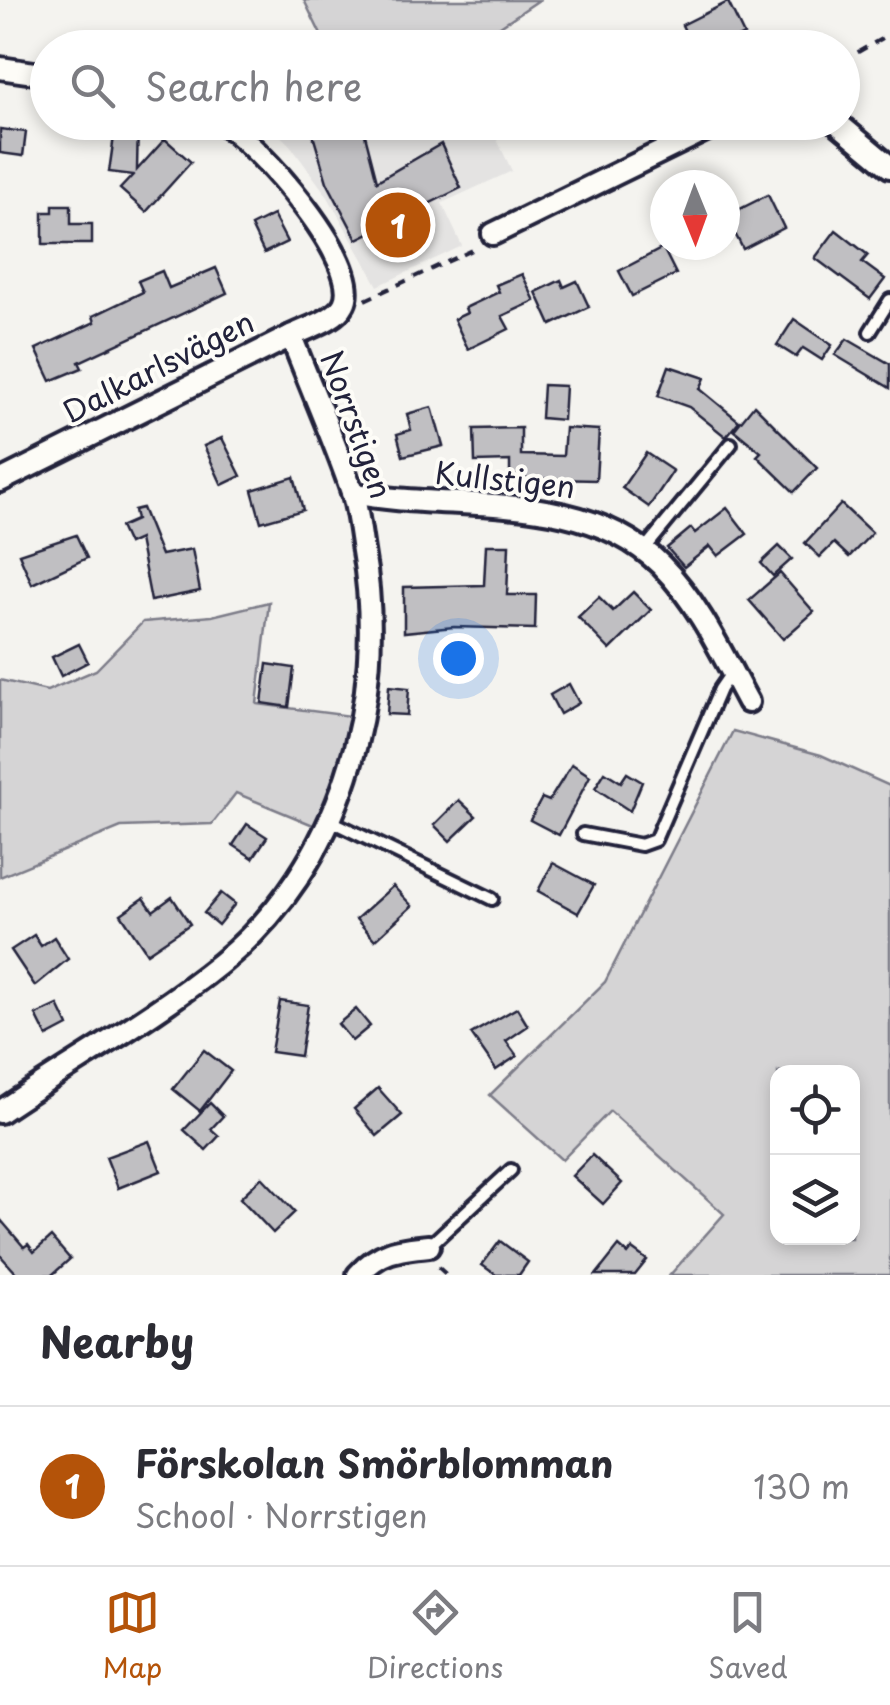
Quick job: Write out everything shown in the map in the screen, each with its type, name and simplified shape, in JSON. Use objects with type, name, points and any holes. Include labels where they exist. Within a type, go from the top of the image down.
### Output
[{"type":"street","points":[[0,68],[30,72]]},
{"type":"street","name":"Norrstigen","points":[[0,1112],[223,961],[284,896],[330,820],[356,747],[372,652],[372,613],[352,493],[291,336],[340,311],[348,293],[346,281],[279,171],[242,140]]},
{"type":"street","points":[[493,234],[685,140]]},
{"type":"street","points":[[858,140],[890,167]]},
{"type":"street","name":"Dalkarlsvägen","points":[[0,481],[291,336]]},
{"type":"street","name":"Kullstigen","points":[[352,493],[568,515],[603,525],[644,551],[682,590],[748,702]]},
{"type":"street","points":[[358,1275],[372,1258],[393,1249],[429,1246]]},
{"type":"lane","points":[[870,332],[890,300]]},
{"type":"lane","points":[[644,551],[730,444]]},
{"type":"lane","points":[[584,834],[641,845],[655,840],[720,689],[732,672]]},
{"type":"lane","points":[[330,820],[492,899]]},
{"type":"lane","points":[[429,1246],[511,1170]]},
{"type":"path","points":[[860,52],[890,34]]},
{"type":"path","points":[[340,311],[486,244],[493,234]]},
{"type":"shaded area","points":[[304,0],[539,0],[494,30],[319,30]]},
{"type":"shaded area","points":[[285,140],[497,140],[512,171],[442,203],[462,246],[378,286],[328,197]]},
{"type":"shaded area","points":[[269,602],[257,704],[351,716],[344,763],[318,827],[236,793],[212,824],[121,827],[0,877],[0,680],[47,691],[96,670],[143,622],[212,616]]},
{"type":"shaded area","points":[[733,731],[821,755],[890,786],[890,1275],[670,1275],[724,1214],[610,1111],[562,1160],[490,1095],[605,982]]},
{"type":"building","points":[[728,2],[742,30],[684,30],[682,25]]},
{"type":"building","points":[[0,129],[26,132],[23,156],[0,153]]},
{"type":"building","points":[[113,140],[138,140],[137,170],[164,140],[191,162],[146,212],[120,189],[133,175],[109,172]]},
{"type":"building","points":[[314,140],[366,140],[377,181],[441,144],[461,188],[357,239],[327,182]]},
{"type":"building","points":[[768,195],[784,228],[743,249],[740,209]]},
{"type":"building","points":[[53,205],[71,205],[71,224],[92,224],[92,244],[43,244],[43,212],[53,212]]},
{"type":"building","points":[[273,215],[287,242],[264,253],[251,226]]},
{"type":"building","points":[[836,230],[868,255],[862,262],[885,279],[870,299],[815,258]]},
{"type":"building","points":[[650,255],[650,260],[669,260],[676,274],[632,296],[619,271]]},
{"type":"building","points":[[216,268],[227,293],[79,362],[82,368],[51,381],[36,349],[95,322],[93,316],[143,292],[138,281],[162,271],[169,288]]},
{"type":"building","points":[[522,274],[535,301],[502,316],[509,329],[468,349],[454,319],[467,313],[465,308],[499,292],[496,285]]},
{"type":"building","points":[[561,280],[564,287],[577,281],[589,307],[551,325],[536,292]]},
{"type":"building","points":[[794,319],[832,345],[822,360],[803,348],[796,357],[777,345]]},
{"type":"building","points":[[847,339],[890,364],[890,388],[835,355]]},
{"type":"building","points":[[669,366],[705,378],[700,389],[739,421],[726,437],[689,407],[658,396]]},
{"type":"building","points":[[543,385],[565,386],[563,420],[541,418]]},
{"type":"building","points":[[754,405],[817,468],[794,492],[757,456],[761,452],[734,430]]},
{"type":"building","points":[[432,407],[443,446],[403,456],[397,434],[411,430],[407,414]]},
{"type":"building","points":[[521,428],[521,455],[563,456],[565,428],[599,430],[596,480],[510,478],[510,461],[475,462],[474,429]]},
{"type":"building","points":[[222,438],[241,476],[222,485],[204,446]]},
{"type":"building","points":[[646,453],[673,471],[649,507],[622,488]]},
{"type":"building","points":[[294,477],[303,510],[261,522],[252,490]]},
{"type":"building","points":[[841,504],[872,533],[849,557],[834,543],[820,557],[805,543]]},
{"type":"building","points":[[142,508],[161,555],[192,549],[200,591],[151,601],[139,539],[128,544],[120,527],[136,520],[134,510]]},
{"type":"building","points":[[727,508],[747,534],[718,556],[710,546],[684,567],[667,548],[691,528],[695,533]]},
{"type":"building","points":[[76,535],[87,558],[32,584],[19,554]]},
{"type":"building","points":[[486,545],[509,545],[507,595],[536,595],[535,629],[454,627],[404,632],[404,587],[484,585]]},
{"type":"building","points":[[779,546],[792,559],[773,576],[761,563]]},
{"type":"building","points":[[780,573],[814,612],[783,639],[749,600]]},
{"type":"building","points":[[633,592],[651,610],[610,650],[578,617],[599,597],[613,611]]},
{"type":"building","points":[[79,644],[88,662],[61,676],[52,657]]},
{"type":"building","points":[[267,664],[294,668],[289,707],[262,703]]},
{"type":"building","points":[[569,684],[579,703],[560,714],[550,695]]},
{"type":"building","points":[[389,686],[409,688],[407,715],[387,714]]},
{"type":"building","points":[[572,764],[590,776],[559,835],[530,820],[542,798],[549,801]]},
{"type":"building","points":[[605,772],[621,782],[627,773],[642,782],[630,811],[595,788]]},
{"type":"building","points":[[459,800],[476,816],[450,841],[434,825]]},
{"type":"building","points":[[247,824],[267,837],[253,858],[233,845]]},
{"type":"building","points":[[553,863],[594,885],[578,913],[538,891]]},
{"type":"building","points":[[393,886],[412,906],[375,940],[356,919]]},
{"type":"building","points":[[221,893],[235,904],[218,925],[204,913]]},
{"type":"building","points":[[172,897],[190,924],[147,953],[121,914],[144,898],[153,911]]},
{"type":"building","points":[[34,935],[41,946],[54,937],[68,959],[35,986],[11,950]]},
{"type":"building","points":[[280,1001],[308,1005],[300,1056],[271,1052]]},
{"type":"building","points":[[58,1005],[68,1026],[47,1037],[36,1015]]},
{"type":"building","points":[[517,1008],[528,1026],[506,1041],[517,1056],[496,1070],[471,1034]]},
{"type":"building","points":[[356,1009],[370,1026],[352,1041],[338,1024]]},
{"type":"building","points":[[204,1050],[231,1071],[200,1111],[173,1089]]},
{"type":"building","points":[[378,1088],[402,1115],[377,1136],[354,1109]]},
{"type":"building","points":[[210,1103],[223,1116],[211,1129],[219,1136],[206,1150],[184,1130]]},
{"type":"building","points":[[149,1141],[161,1171],[118,1188],[106,1157]]},
{"type":"building","points":[[592,1155],[622,1183],[603,1204],[572,1176]]},
{"type":"building","points":[[262,1177],[295,1212],[273,1233],[240,1198]]},
{"type":"building","points":[[0,1219],[24,1247],[28,1244],[34,1252],[51,1237],[70,1259],[52,1275],[18,1275],[0,1255]]},
{"type":"building","points":[[500,1241],[528,1262],[519,1275],[496,1275],[482,1265]]},
{"type":"building","points":[[619,1246],[628,1254],[632,1249],[647,1260],[635,1275],[596,1275]]},
{"type":"place","name":"Förskolan Smörblomman","points":[[398,225]]}]
